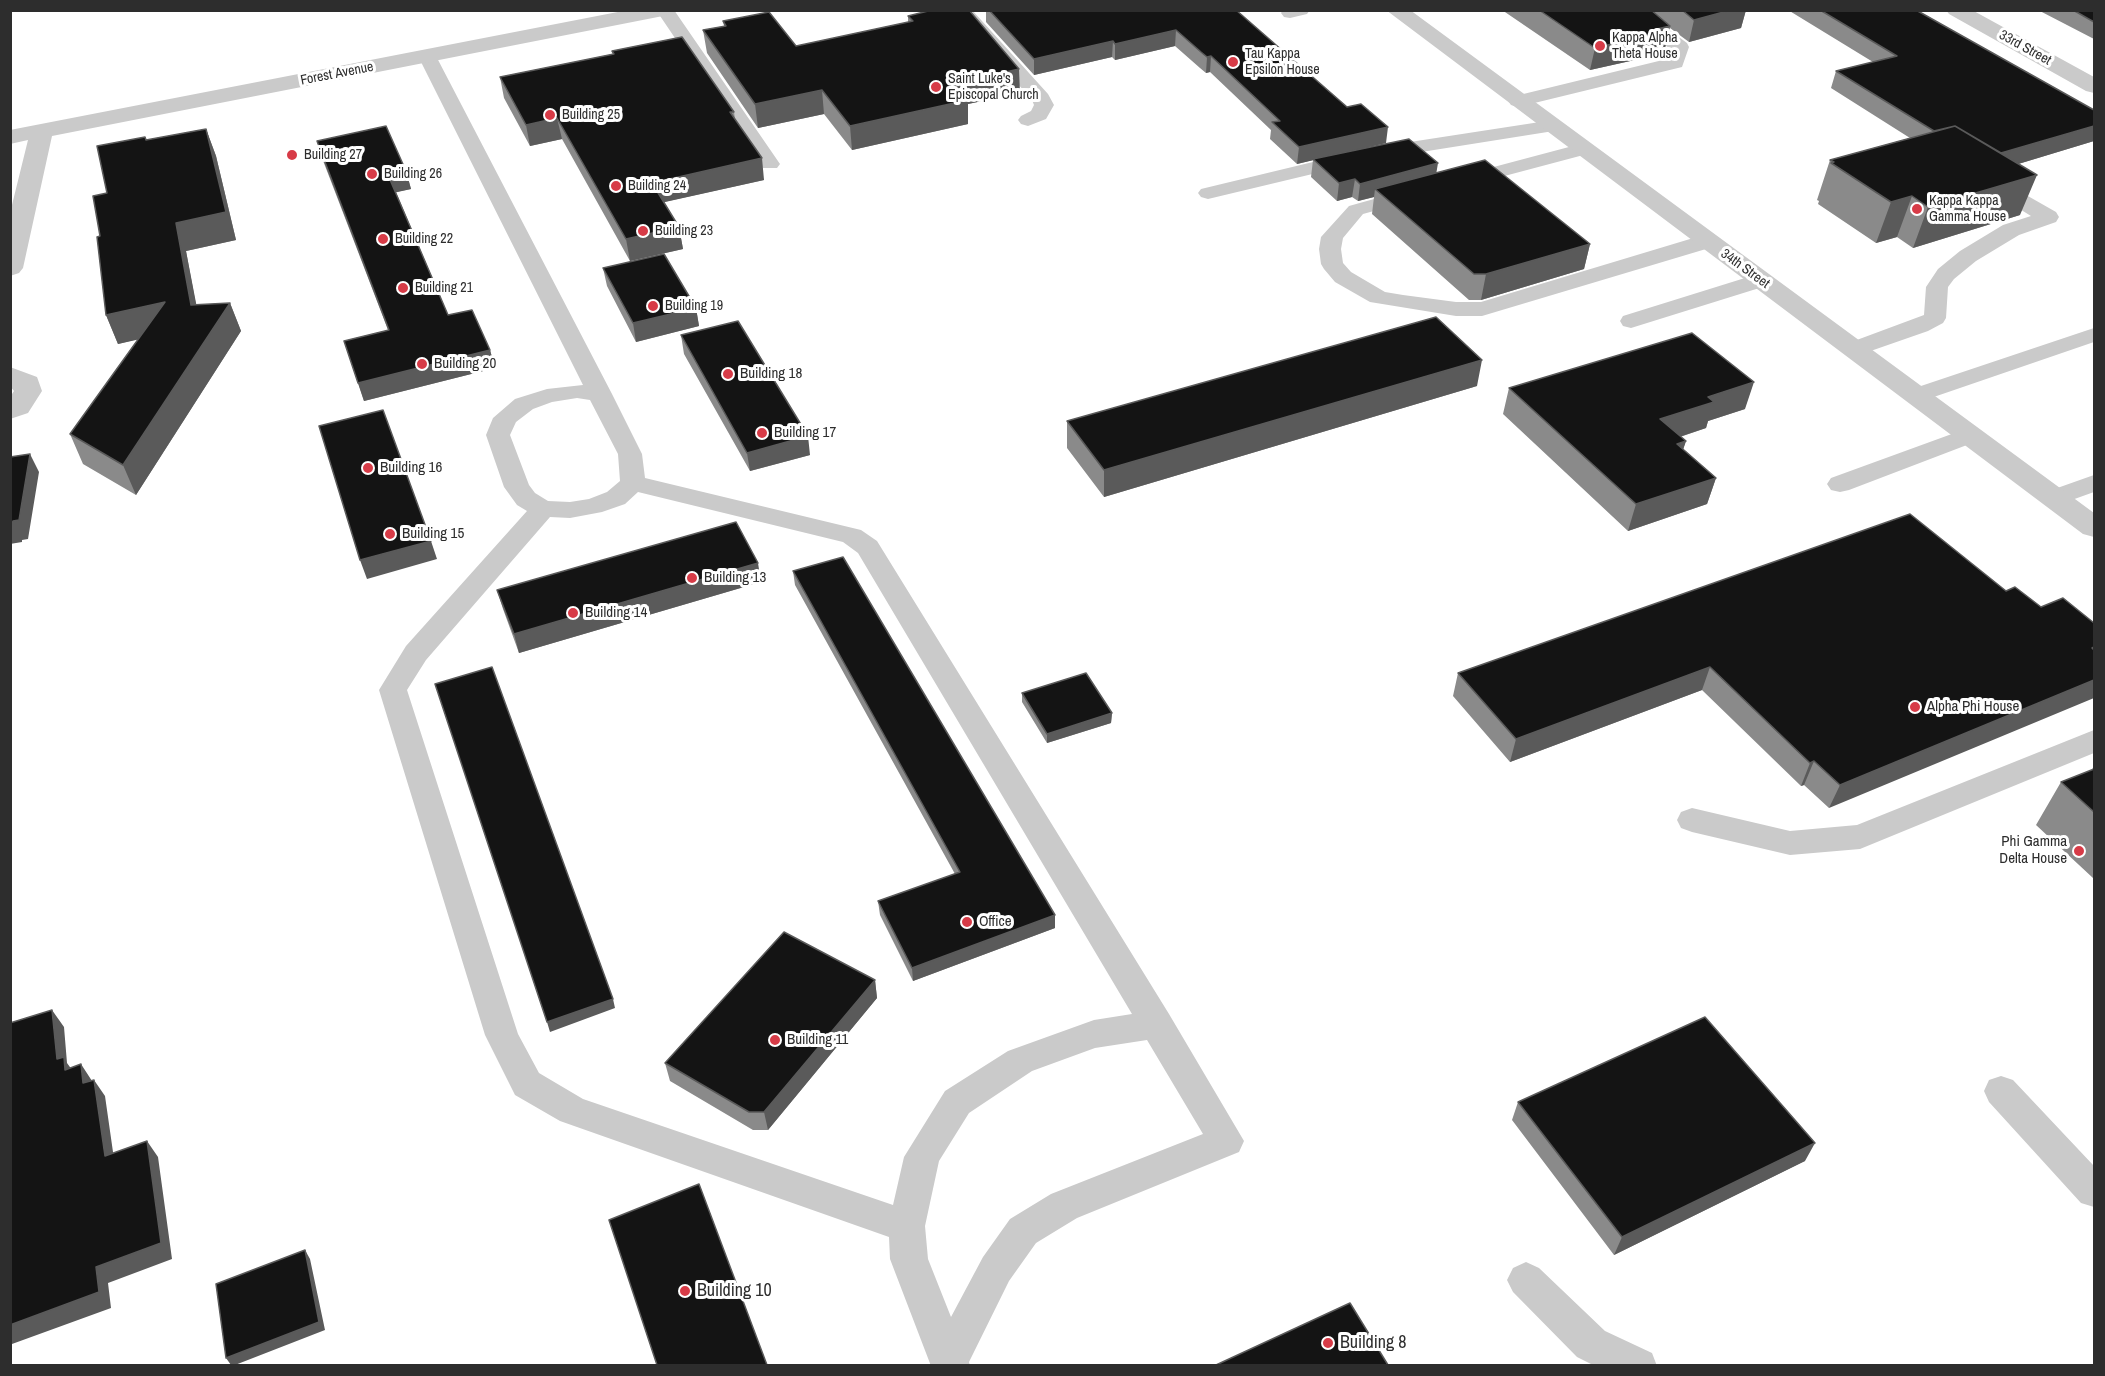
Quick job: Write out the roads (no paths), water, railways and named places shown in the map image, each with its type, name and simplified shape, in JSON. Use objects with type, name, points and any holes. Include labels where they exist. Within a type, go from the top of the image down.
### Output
[{"type":"street","name":"Forest Avenue","points":[[10,137],[664,10]]},
{"type":"street","name":"34th Street","points":[[1396,10],[2094,527]]},
{"type":"street","name":"33rd Street","points":[[1956,10],[2094,86]]},
{"type":"street","points":[[10,268],[42,131]]},
{"type":"street","points":[[10,375],[27,383],[28,391],[18,407],[10,411]]},
{"type":"lane","points":[[664,10],[771,164]]},
{"type":"lane","points":[[962,10],[1041,98],[1044,105],[1039,115],[1028,120]]},
{"type":"lane","points":[[1518,100],[1675,63],[1680,47],[1630,10]]},
{"type":"lane","points":[[427,56],[630,454],[633,483]]},
{"type":"lane","points":[[1208,193],[1371,154],[1553,126]]},
{"type":"lane","points":[[1584,150],[1356,210],[1332,237],[1332,264],[1343,278],[1378,297],[1456,309],[1482,309],[1708,241]]},
{"type":"lane","points":[[1854,349],[1920,327],[1935,318],[1937,287],[1946,274],[2011,230],[2048,218],[1974,172]]},
{"type":"lane","points":[[1631,321],[1761,280]]},
{"type":"lane","points":[[1917,395],[2094,335]]},
{"type":"lane","points":[[600,394],[577,392],[547,396],[524,404],[505,418],[498,435],[517,487],[526,499],[543,508],[570,510],[593,506],[616,498],[633,483]]},
{"type":"lane","points":[[1840,484],[1971,435]]},
{"type":"lane","points":[[633,483],[852,536],[868,547],[1226,1141],[1064,1206],[1023,1232],[996,1269],[950,1363]]},
{"type":"lane","points":[[2055,498],[2094,483]]},
{"type":"lane","points":[[543,508],[417,653],[393,690],[502,1035],[527,1084],[572,1110],[907,1226]]},
{"type":"lane","points":[[1692,820],[1790,843],[1860,837],[2094,741]]},
{"type":"lane","points":[[950,1363],[909,1259],[907,1226],[922,1157],[957,1102],[1020,1061],[1094,1034],[1157,1024]]},
{"type":"lane","points":[[2001,1091],[2094,1191]]},
{"type":"lane","points":[[1526,1280],[1591,1344],[1638,1365]]},
{"type":"place","name":"Kappa Alpha Theta House","points":[[1600,46]]},
{"type":"place","name":"Tau Kappa Epsilon House","points":[[1233,62]]},
{"type":"place","name":"Saint Luke's Episcopal Church","points":[[936,87]]},
{"type":"place","name":"Building 25","points":[[550,115]]},
{"type":"place","name":"Building 27","points":[[292,155]]},
{"type":"place","name":"Building 26","points":[[372,174]]},
{"type":"place","name":"Building 24","points":[[616,186]]},
{"type":"place","name":"Kappa Kappa Gamma House","points":[[1917,209]]},
{"type":"place","name":"Building 23","points":[[643,231]]},
{"type":"place","name":"Building 22","points":[[383,239]]},
{"type":"place","name":"Building 21","points":[[403,288]]},
{"type":"place","name":"Building 19","points":[[653,306]]},
{"type":"place","name":"Building 20","points":[[422,364]]},
{"type":"place","name":"Building 18","points":[[728,374]]},
{"type":"place","name":"Building 17","points":[[762,433]]},
{"type":"place","name":"Building 16","points":[[368,468]]},
{"type":"place","name":"Building 15","points":[[390,534]]},
{"type":"place","name":"Building 13","points":[[692,578]]},
{"type":"place","name":"Building 14","points":[[573,613]]},
{"type":"place","name":"Alpha Phi House","points":[[1915,707]]},
{"type":"place","name":"Phi Gamma Delta House","points":[[2079,851]]},
{"type":"place","name":"Office","points":[[967,922]]},
{"type":"place","name":"Building 11","points":[[775,1040]]},
{"type":"place","name":"Building 10","points":[[685,1291]]},
{"type":"place","name":"Building 8","points":[[1328,1343]]}]
